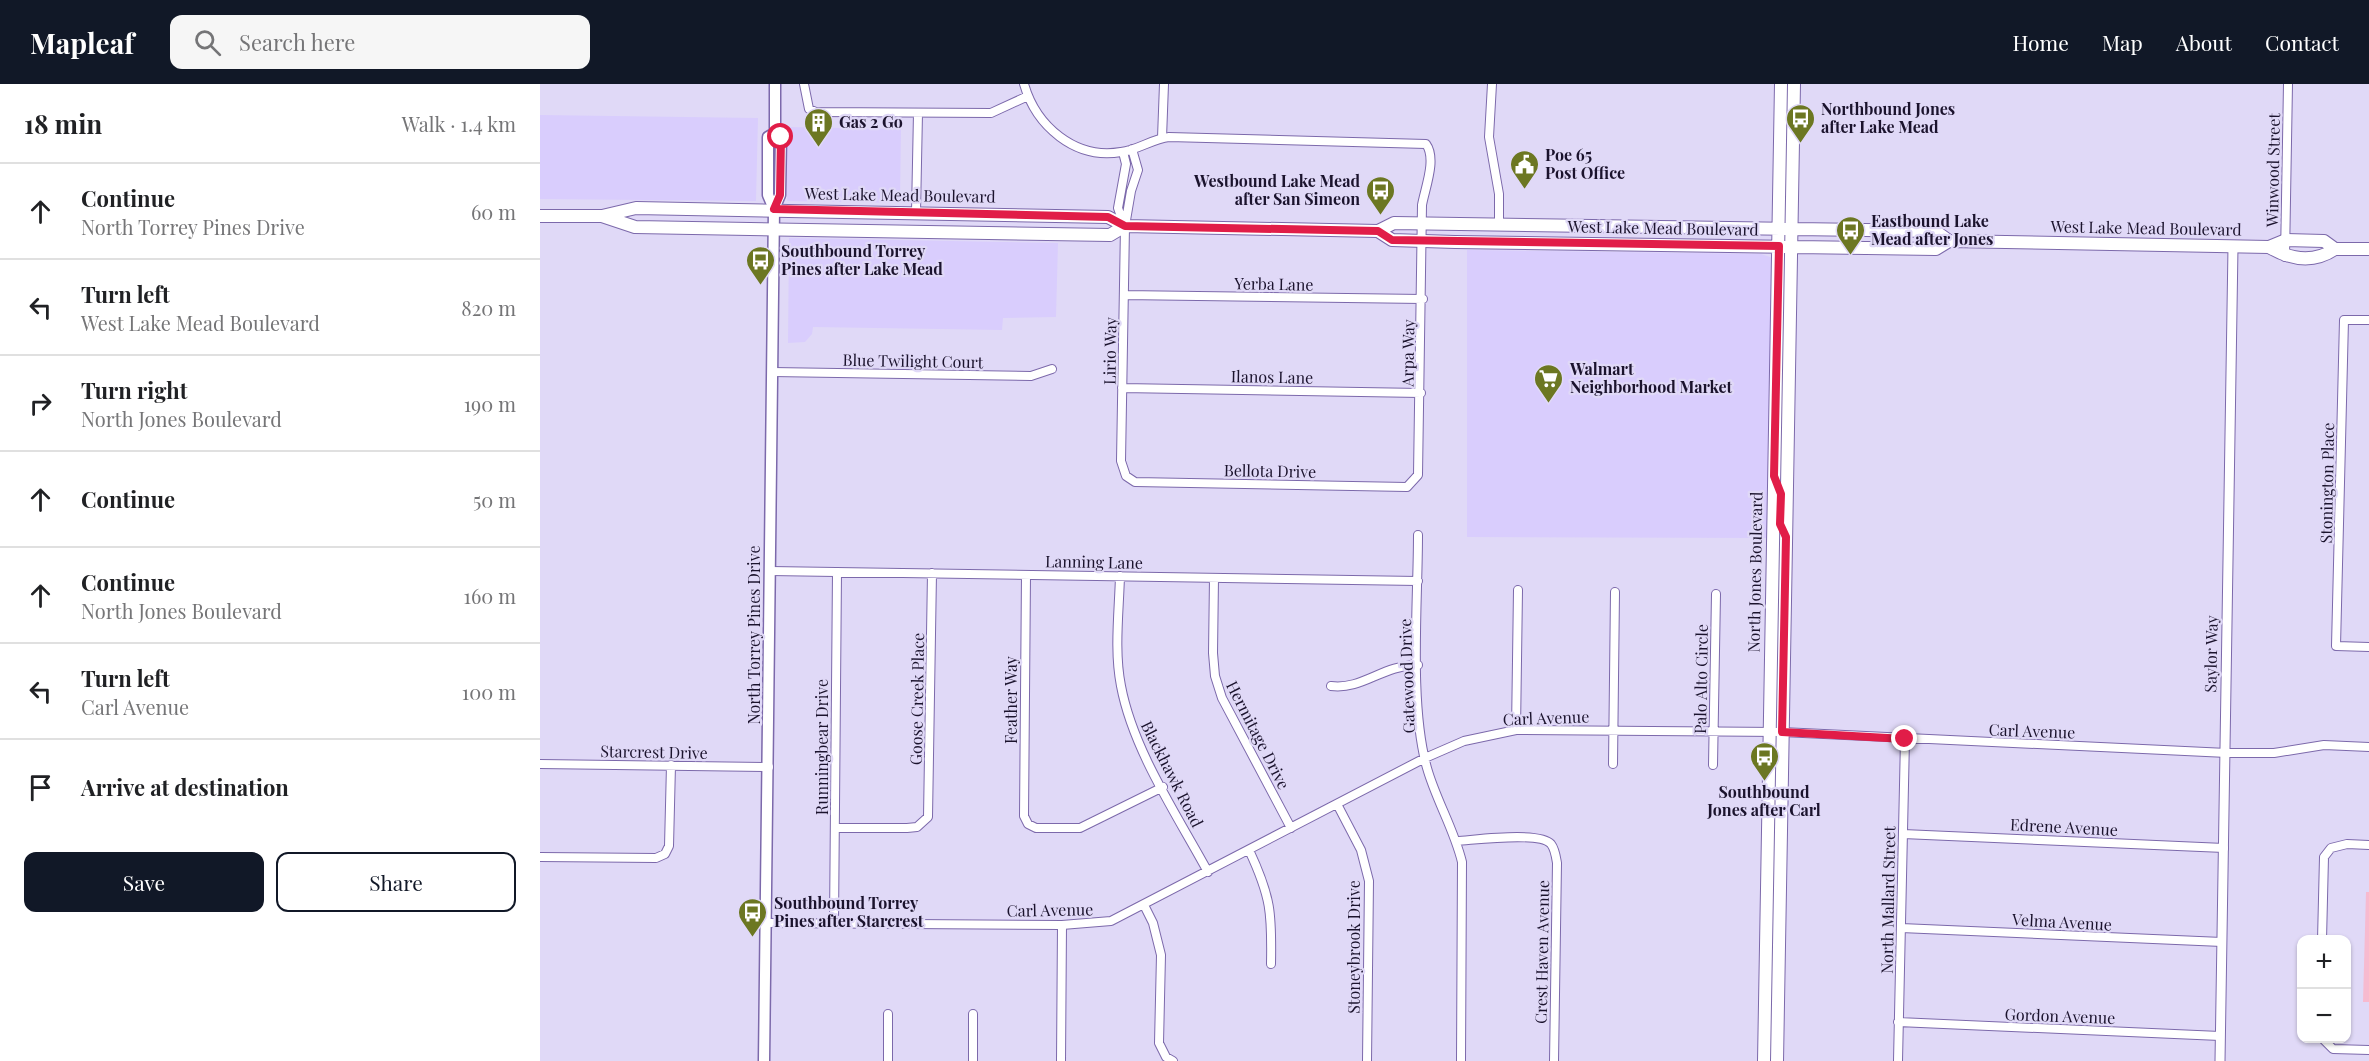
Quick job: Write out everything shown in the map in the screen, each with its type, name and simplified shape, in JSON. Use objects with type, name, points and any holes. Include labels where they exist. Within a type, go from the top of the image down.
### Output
[{"type":"main road","name":"North Torrey Pines Drive","points":[[764,1061],[774,209],[780,195],[781,137],[775,133],[775,84]]},
{"type":"main road","name":"North Jones Boulevard","points":[[1777,1061],[1787,488],[1785,229],[1781,84]]},
{"type":"main road","name":"North Jones Boulevard","points":[[1785,229],[1794,84]]},
{"type":"main road","name":"West Lake Mead Boulevard","points":[[540,216],[602,216],[636,208],[774,209],[1108,217],[1125,226],[1378,231],[1394,223],[1499,223],[1935,231],[1949,241]]},
{"type":"main road","points":[[998,214],[998,232]]},
{"type":"main road","name":"West Lake Mead Boulevard","points":[[602,216],[635,227],[1110,234],[1125,226]]},
{"type":"main road","points":[[1455,242],[1468,234],[1495,232],[1499,223]]},
{"type":"main road","points":[[1533,242],[1571,234],[1582,225]]},
{"type":"main road","points":[[1581,243],[1593,234],[1631,232],[1646,227]]},
{"type":"main road","name":"West Lake Mead Boulevard","points":[[1378,231],[1392,240],[1455,242],[1936,249],[1949,241],[2269,248],[2286,240],[2324,241],[2335,249]]},
{"type":"main road","name":"North Jones Boulevard","points":[[1764,1061],[1775,432],[1785,246]]},
{"type":"main road","name":"West Lake Mead Boulevard","points":[[2269,248],[2285,257],[2322,258],[2335,249],[2369,249]]},
{"type":"main road","points":[[1775,432],[1779,442],[1780,479],[1787,488]]},
{"type":"main road","points":[[1774,476],[1781,494],[1780,524],[1786,537]]},
{"type":"main road","points":[[1764,975],[1778,975]]},
{"type":"street","points":[[804,84],[809,109],[816,112],[991,112],[1028,96]]},
{"type":"street","points":[[1024,84],[1028,96],[1047,126],[1062,140],[1096,152],[1123,152],[1162,138],[1164,84]]},
{"type":"street","points":[[1492,84],[1489,137],[1499,194],[1499,223]]},
{"type":"street","name":"Winwood Street","points":[[2285,257],[2288,84]]},
{"type":"street","points":[[916,212],[918,113]]},
{"type":"street","name":"Arpa Way","points":[[1162,138],[1426,144],[1430,149],[1430,165],[1422,205],[1421,393],[1418,475],[1414,482]]},
{"type":"street","points":[[1125,226],[1131,190],[1138,170],[1132,149]]},
{"type":"street","points":[[1123,152],[1126,164],[1118,208],[1125,226]]},
{"type":"street","name":"Lirio Way","points":[[1125,226],[1121,461],[1126,476]]},
{"type":"street","name":"Saylor Way","points":[[2220,1061],[2227,753],[2233,247]]},
{"type":"street","name":"Yerba Lane","points":[[1124,295],[1423,299]]},
{"type":"street","name":"Stonington Place","points":[[2369,320],[2344,320],[2336,646],[2369,647]]},
{"type":"street","name":"Blue Twilight Court","points":[[772,372],[1031,376],[1052,369]]},
{"type":"street","name":"Ilanos Lane","points":[[1122,388],[1421,393]]},
{"type":"street","name":"Bellota Drive","points":[[1126,476],[1135,482],[1407,487],[1414,482]]},
{"type":"street","name":"Gatewood Drive","points":[[1418,535],[1419,724],[1425,758],[1457,842],[1462,862],[1464,894],[1461,1061]]},
{"type":"street","name":"Lanning Lane","points":[[770,571],[1418,581]]},
{"type":"street","name":"Runningbear Drive","points":[[834,923],[837,572]]},
{"type":"street","name":"Goose Creek Place","points":[[835,828],[907,828],[924,823],[929,808],[932,573]]},
{"type":"street","name":"Feather Way","points":[[1026,575],[1024,816],[1028,824],[1036,828],[1080,828],[1163,787]]},
{"type":"street","name":"Blackhawk Road","points":[[1120,576],[1120,684],[1127,712],[1208,872]]},
{"type":"street","name":"Hermitage Drive","points":[[1214,578],[1215,676],[1222,698],[1291,828]]},
{"type":"street","points":[[1516,730],[1518,590]]},
{"type":"street","points":[[1613,764],[1615,592]]},
{"type":"street","name":"Palo Alto Circle","points":[[1713,765],[1716,594]]},
{"type":"street","points":[[1331,686],[1344,688],[1390,668],[1418,665]]},
{"type":"street","name":"Carl Avenue","points":[[767,923],[1062,925],[1111,921],[1425,758],[1464,741],[1516,730],[1782,732],[2227,753],[2274,753],[2324,745],[2369,747]]},
{"type":"street","name":"North Mallard Street","points":[[1898,1061],[1905,739]]},
{"type":"street","name":"Starcrest Drive","points":[[540,764],[769,767]]},
{"type":"street","points":[[540,857],[656,858],[665,854],[669,846],[671,765]]},
{"type":"street","name":"Stoneybrook Drive","points":[[1337,804],[1361,850],[1369,881],[1366,1061]]},
{"type":"street","name":"Edrene Avenue","points":[[1903,834],[2224,848]]},
{"type":"street","name":"Crest Haven Avenue","points":[[1457,842],[1531,837],[1545,839],[1551,844],[1557,863],[1554,1061]]},
{"type":"street","points":[[2322,935],[2324,857],[2331,848],[2347,844],[2369,845]]},
{"type":"street","points":[[1249,850],[1266,885],[1272,916],[1271,964]]},
{"type":"street","points":[[1144,905],[1159,940],[1159,1043],[1170,1059]]},
{"type":"street","points":[[1061,1061],[1062,925]]},
{"type":"street","name":"Velma Avenue","points":[[1901,928],[2222,942]]},
{"type":"street","points":[[888,1014],[888,1061]]},
{"type":"street","points":[[973,1014],[973,1061]]},
{"type":"street","name":"Gordon Avenue","points":[[1898,1022],[2220,1036]]},
{"type":"street","points":[[2325,1043],[2333,1049],[2369,1050]]},
{"type":"shaded area","points":[[540,115],[758,118],[756,201],[540,199]]},
{"type":"shaded area","points":[[787,127],[901,129],[900,203],[787,201]]},
{"type":"shaded area","points":[[789,238],[1058,243],[1056,317],[1003,318],[1002,330],[813,327],[812,334],[805,342],[788,343]]},
{"type":"shaded area","points":[[1467,250],[1761,254],[1770,257],[1772,260],[1767,538],[1467,537]]},
{"type":"shaded area","points":[[2366,892],[2369,892],[2369,1002],[2363,1002]]},
{"type":"place","name":"Northbound Jones after Lake Mead","points":[[1800,144]]},
{"type":"place","name":"Gas 2 Go","points":[[818,148]]},
{"type":"place","name":"Poe 65 Post Office","points":[[1524,190]]},
{"type":"place","name":"Westbound Lake Mead after San Simeon","points":[[1381,216]]},
{"type":"place","name":"Eastbound Lake Mead after Jones","points":[[1850,256]]},
{"type":"place","name":"Southbound Torrey Pines after Lake Mead","points":[[760,286]]},
{"type":"place","name":"Walmart Neighborhood Market","points":[[1549,404]]},
{"type":"place","name":"Southbound Jones after Carl","points":[[1764,782]]},
{"type":"place","name":"Southbound Torrey Pines after Starcrest","points":[[753,938]]},
{"type":"route","points":[[781,137],[780,195],[774,209],[1108,217],[1125,226],[1378,231],[1392,240],[1779,246],[1774,476],[1781,494],[1780,524],[1786,537],[1782,732],[1905,739]]}]
